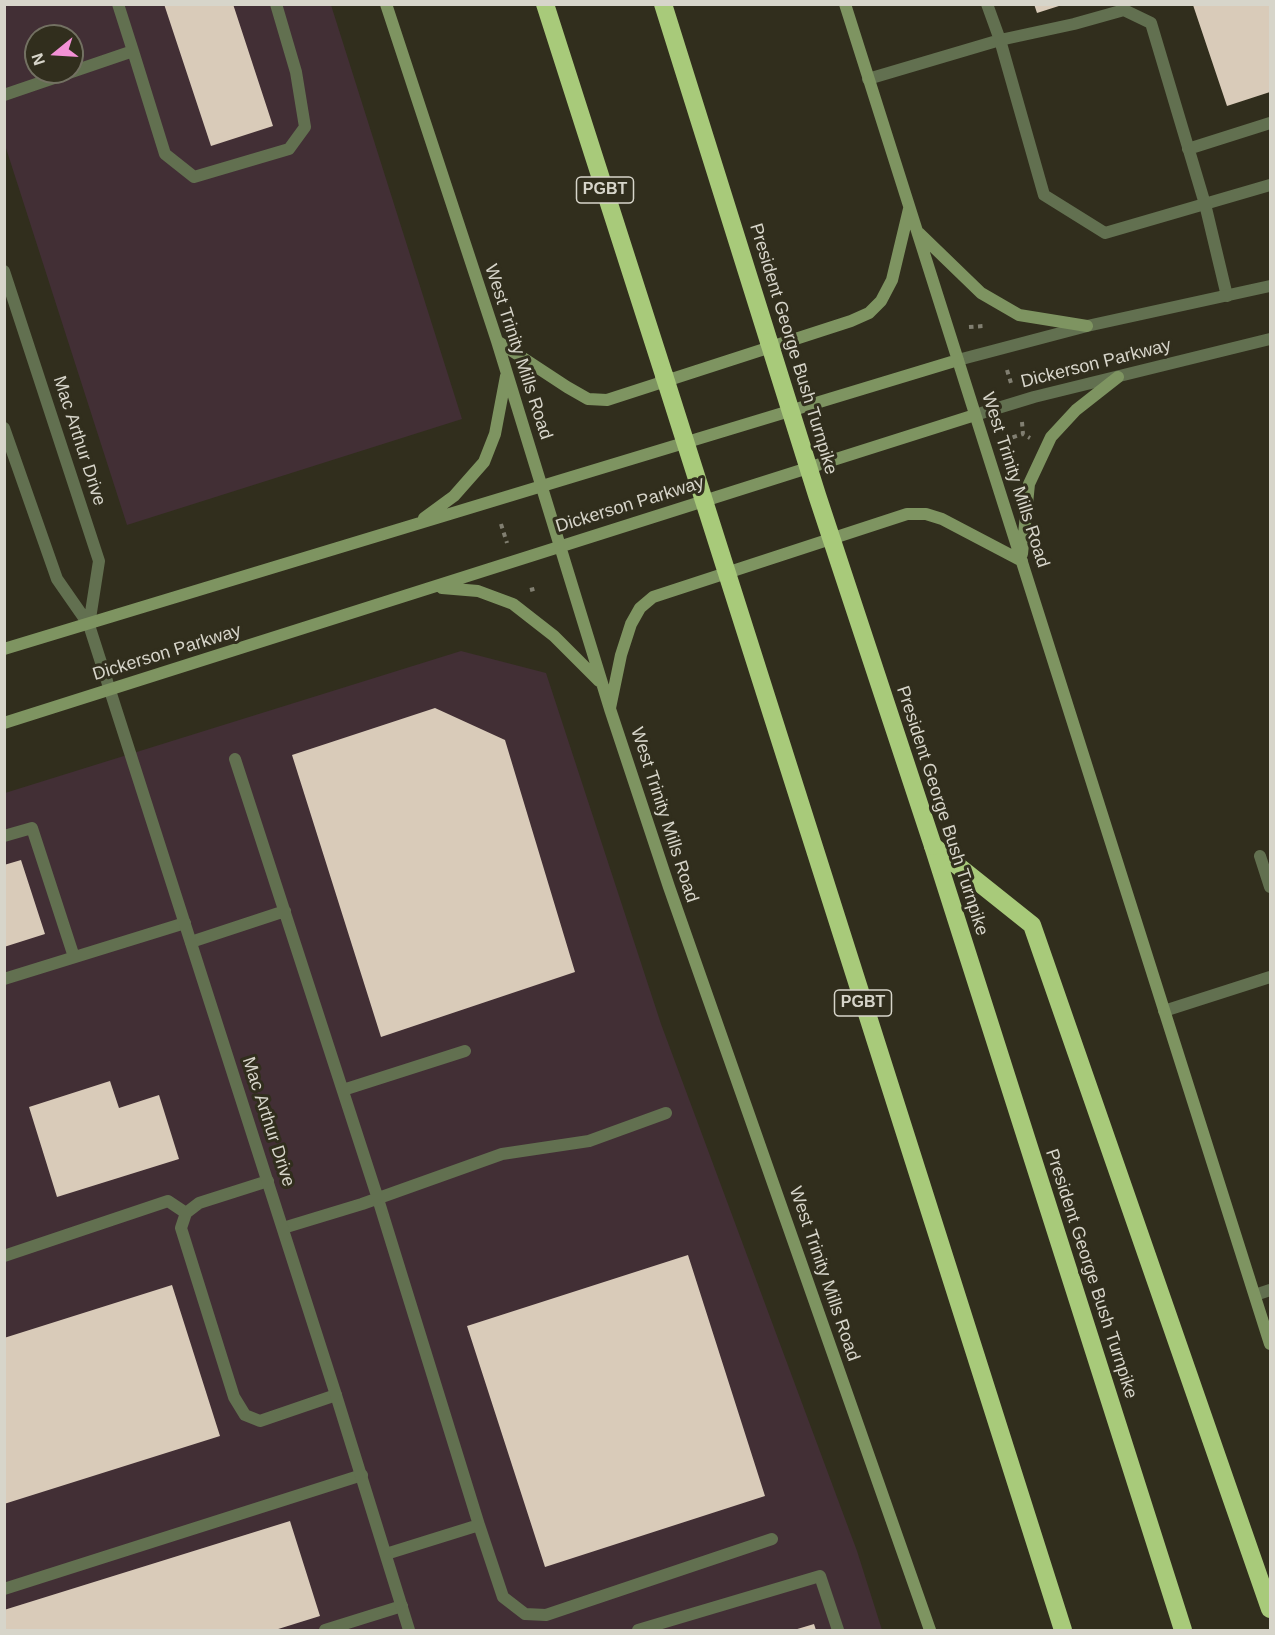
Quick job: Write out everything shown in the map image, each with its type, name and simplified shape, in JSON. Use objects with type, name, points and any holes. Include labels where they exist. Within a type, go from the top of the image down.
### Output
[{"type":"highway","name":"PGBT","points":[[545,4],[1062,1630]]},
{"type":"highway","name":"President George Bush Turnpike","points":[[663,4],[817,495],[933,846],[1183,1630]]},
{"type":"highway","points":[[933,846],[1032,925],[1270,1609]]},
{"type":"main road","name":"West Trinity Mills Road","points":[[386,4],[497,341],[602,684],[669,887],[930,1630]]},
{"type":"main road","name":"West Trinity Mills Road","points":[[845,4],[1270,1344]]},
{"type":"main road","points":[[497,341],[588,399],[607,400],[840,325],[869,313],[880,301],[892,280],[909,209]]},
{"type":"main road","points":[[917,232],[981,293],[1019,315],[1088,326]]},
{"type":"main road","name":"Dickerson Parkway","points":[[4,649],[958,360]]},
{"type":"main road","points":[[417,523],[454,496],[484,462],[495,434],[506,372]]},
{"type":"main road","points":[[610,709],[621,655],[631,624],[640,608],[654,597],[907,514],[926,514],[942,519],[1022,561],[1029,484],[1051,437],[1076,410],[1118,377]]},
{"type":"main road","name":"Dickerson Parkway","points":[[4,723],[975,415]]},
{"type":"main road","points":[[435,588],[478,591],[513,604],[554,636],[602,684]]},
{"type":"street","points":[[118,4],[165,154],[194,177],[289,149],[305,127],[296,72],[276,4]]},
{"type":"street","points":[[987,4],[1044,195],[1105,233],[1270,185]]},
{"type":"street","points":[[868,79],[999,40],[1074,24],[1124,10],[1151,23],[1205,204],[1227,296]]},
{"type":"street","points":[[4,95],[133,51]]},
{"type":"street","points":[[1188,148],[1270,123]]},
{"type":"street","name":"Mac Arthur Drive","points":[[4,271],[99,561],[89,625]]},
{"type":"street","name":"Dickerson Parkway","points":[[958,360],[1088,326],[1270,286]]},
{"type":"street","name":"Dickerson Parkway","points":[[975,415],[1034,397],[1270,339]]},
{"type":"street","name":"Mac Arthur Drive","points":[[4,428],[57,579],[89,625],[111,689],[123,734],[362,1475],[409,1630]]},
{"type":"street","points":[[235,759],[378,1199],[503,1597],[525,1614],[546,1615],[772,1539]]},
{"type":"street","points":[[4,836],[32,828],[74,957]]},
{"type":"street","points":[[1260,856],[1270,887]]},
{"type":"street","points":[[191,942],[285,911]]},
{"type":"street","points":[[4,979],[185,923]]},
{"type":"street","points":[[1164,1011],[1270,977]]},
{"type":"street","points":[[343,1090],[465,1051]]},
{"type":"street","points":[[283,1228],[378,1199],[502,1154],[589,1141],[666,1113]]},
{"type":"street","points":[[268,1181],[199,1203],[186,1213],[181,1228],[234,1397],[245,1415],[260,1421],[336,1395]]},
{"type":"street","points":[[4,1256],[168,1201],[186,1213]]},
{"type":"street","points":[[1255,1295],[1270,1290]]},
{"type":"street","points":[[4,1589],[362,1475]]},
{"type":"street","points":[[386,1554],[479,1525]]},
{"type":"street","points":[[638,1630],[820,1576],[838,1630]]},
{"type":"street","points":[[325,1630],[402,1606]]},
{"type":"path","points":[[969,327],[984,326],[990,319]]},
{"type":"path","points":[[984,326],[987,331]]},
{"type":"path","points":[[1006,370],[1012,387]]},
{"type":"path","points":[[1022,422],[1023,434]]},
{"type":"path","points":[[1023,434],[1032,440]]},
{"type":"path","points":[[1003,441],[1023,434]]},
{"type":"path","points":[[501,524],[507,544]]},
{"type":"shaded area","points":[[4,5],[331,5],[462,419],[127,525],[5,145]]},
{"type":"shaded area","points":[[461,651],[546,673],[661,1024],[857,1551],[882,1630],[5,1630],[5,793]]},
{"type":"building","points":[[164,4],[233,4],[273,126],[211,146]]},
{"type":"building","points":[[1034,4],[1062,4],[1062,5],[1037,13]]},
{"type":"building","points":[[1193,5],[1270,5],[1270,92],[1227,106]]},
{"type":"building","points":[[435,708],[505,740],[575,972],[381,1037],[292,755]]},
{"type":"building","points":[[21,860],[45,934],[4,947],[4,865]]},
{"type":"building","points":[[110,1081],[119,1108],[159,1095],[179,1159],[57,1197],[29,1107]]},
{"type":"building","points":[[688,1255],[765,1496],[545,1567],[467,1326]]},
{"type":"building","points":[[172,1285],[220,1436],[4,1504],[4,1338]]},
{"type":"building","points":[[290,1521],[320,1616],[275,1630],[4,1630],[4,1610]]},
{"type":"building","points":[[814,1624],[816,1630],[794,1630]]}]
